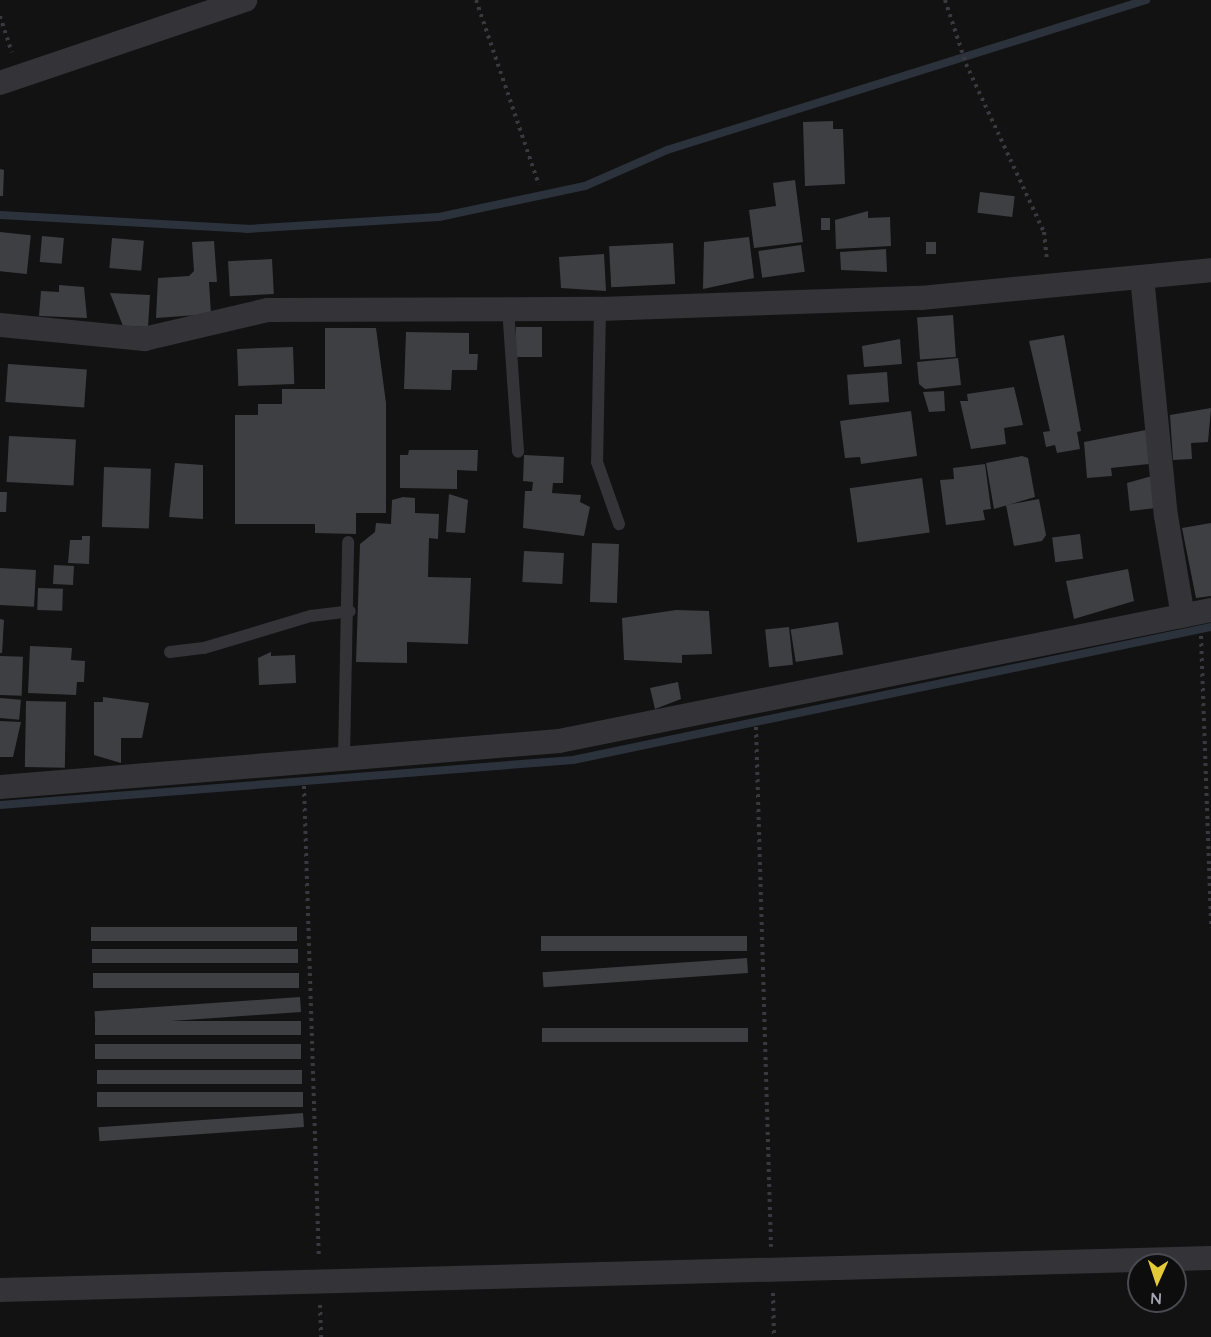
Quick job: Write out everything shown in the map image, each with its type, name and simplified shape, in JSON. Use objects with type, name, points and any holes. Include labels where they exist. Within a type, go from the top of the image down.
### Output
[{"type":"street","points":[[10,79],[245,0]]},
{"type":"street","points":[[0,325],[144,339],[268,310],[600,309],[921,298],[1211,270]]},
{"type":"street","points":[[0,787],[559,741],[751,705],[1198,612],[1166,516],[1142,277]]},
{"type":"street","points":[[0,1290],[1211,1258]]},
{"type":"lane","points":[[508,308],[518,452]]},
{"type":"lane","points":[[600,309],[597,462],[619,524]]},
{"type":"lane","points":[[344,758],[350,611],[348,542]]},
{"type":"lane","points":[[170,652],[204,648],[311,615],[350,611]]},
{"type":"path","points":[[476,0],[539,185]]},
{"type":"path","points":[[945,0],[966,64],[1044,232],[1050,286]]},
{"type":"path","points":[[0,16],[10,79]]},
{"type":"path","points":[[1198,612],[1211,926]]},
{"type":"path","points":[[751,705],[758,735],[774,1337]]},
{"type":"path","points":[[304,763],[321,1337]]},
{"type":"building","points":[[833,121],[833,129],[843,129],[845,184],[805,186],[803,122]]},
{"type":"building","points":[[0,169],[4,170],[3,196],[0,196]]},
{"type":"building","points":[[795,180],[803,242],[754,248],[749,210],[776,206],[773,183]]},
{"type":"building","points":[[980,192],[1015,196],[1012,217],[977,213]]},
{"type":"building","points":[[868,211],[868,218],[890,217],[891,246],[836,249],[835,220]]},
{"type":"building","points":[[821,218],[830,218],[830,230],[821,230]]},
{"type":"building","points":[[0,232],[31,235],[27,274],[0,271]]},
{"type":"building","points":[[42,236],[64,238],[62,264],[40,262]]},
{"type":"building","points":[[749,237],[754,278],[703,289],[704,242]]},
{"type":"building","points":[[112,238],[144,241],[141,271],[109,268]]},
{"type":"building","points":[[214,241],[217,282],[209,282],[211,314],[156,318],[158,278],[189,276],[194,271],[192,242]]},
{"type":"building","points":[[926,242],[936,242],[936,254],[926,254]]},
{"type":"building","points":[[673,243],[675,284],[611,287],[609,246]]},
{"type":"building","points":[[801,245],[805,272],[762,278],[758,251]]},
{"type":"building","points":[[886,249],[887,272],[841,270],[840,252]]},
{"type":"building","points":[[604,254],[606,291],[561,288],[559,257]]},
{"type":"building","points":[[272,259],[274,294],[230,296],[228,261]]},
{"type":"building","points":[[59,285],[84,287],[87,318],[39,316],[41,291],[59,292]]},
{"type":"building","points":[[110,293],[150,295],[148,327],[123,326]]},
{"type":"building","points":[[953,315],[956,357],[920,359],[917,318]]},
{"type":"building","points":[[516,327],[542,327],[542,357],[516,357]]},
{"type":"building","points":[[325,328],[376,328],[386,403],[386,513],[356,513],[356,534],[315,533],[315,524],[235,524],[235,415],[258,415],[258,404],[282,404],[282,389],[325,389]]},
{"type":"building","points":[[406,332],[469,333],[469,354],[478,354],[477,370],[452,370],[451,390],[404,389]]},
{"type":"building","points":[[1064,335],[1081,431],[1077,432],[1080,449],[1057,453],[1055,445],[1046,447],[1043,432],[1050,431],[1029,341]]},
{"type":"building","points":[[900,339],[902,364],[864,367],[862,346]]},
{"type":"building","points":[[293,347],[294,384],[238,386],[237,349]]},
{"type":"building","points":[[958,358],[961,385],[925,389],[919,384],[917,362]]},
{"type":"building","points":[[8,364],[87,370],[84,407],[5,402]]},
{"type":"building","points":[[887,372],[889,402],[849,405],[847,375]]},
{"type":"building","points":[[1014,387],[1023,425],[1004,428],[1006,444],[971,449],[960,401],[968,401],[967,394]]},
{"type":"building","points":[[944,391],[945,411],[929,412],[923,392]]},
{"type":"building","points":[[1211,408],[1208,442],[1191,443],[1192,459],[1173,460],[1170,415]]},
{"type":"building","points":[[911,411],[917,456],[861,464],[860,457],[845,458],[840,421]]},
{"type":"building","points":[[1146,430],[1149,464],[1111,468],[1112,476],[1087,478],[1084,442]]},
{"type":"building","points":[[9,436],[76,440],[74,485],[7,482]]},
{"type":"building","points":[[409,450],[478,450],[477,471],[457,470],[457,489],[400,488],[400,455],[408,455]]},
{"type":"building","points":[[524,455],[564,457],[563,483],[553,483],[552,493],[581,495],[580,502],[590,507],[584,536],[523,528],[525,491],[532,491],[533,482],[523,481]]},
{"type":"building","points":[[1022,456],[1028,458],[1035,497],[994,509],[986,463]]},
{"type":"building","points":[[175,463],[203,465],[203,519],[169,517]]},
{"type":"building","points":[[985,464],[991,509],[983,510],[985,520],[946,525],[940,480],[954,479],[953,468]]},
{"type":"building","points":[[104,467],[151,469],[149,529],[102,527]]},
{"type":"building","points":[[1152,476],[1156,508],[1130,511],[1127,483]]},
{"type":"building","points":[[922,478],[930,532],[857,543],[850,488]]},
{"type":"building","points":[[0,492],[7,492],[6,512],[0,512]]},
{"type":"building","points":[[449,494],[468,500],[465,533],[446,532]]},
{"type":"building","points":[[403,497],[415,498],[415,513],[439,514],[438,539],[429,538],[428,577],[471,578],[468,644],[407,642],[407,663],[356,662],[360,544],[375,532],[376,523],[391,524],[392,500]]},
{"type":"building","points":[[1039,499],[1046,535],[1042,541],[1014,546],[1006,505]]},
{"type":"building","points":[[1211,523],[1211,596],[1196,598],[1182,528]]},
{"type":"building","points":[[1080,534],[1083,559],[1055,562],[1052,537]]},
{"type":"building","points":[[82,536],[90,536],[89,564],[68,563],[70,540],[82,540]]},
{"type":"building","points":[[592,543],[619,544],[617,603],[590,602]]},
{"type":"building","points":[[524,551],[564,553],[562,584],[522,582]]},
{"type":"building","points":[[54,565],[74,566],[73,585],[53,584]]},
{"type":"building","points":[[0,568],[36,570],[34,607],[0,605]]},
{"type":"building","points":[[1128,569],[1134,601],[1074,619],[1066,581]]},
{"type":"building","points":[[38,588],[63,589],[62,611],[37,610]]},
{"type":"building","points":[[676,610],[709,611],[712,654],[682,655],[682,663],[624,660],[622,618]]},
{"type":"building","points":[[0,619],[4,620],[2,653],[0,653]]},
{"type":"building","points":[[838,622],[843,655],[796,662],[791,630]]},
{"type":"building","points":[[789,627],[793,665],[769,667],[765,630]]},
{"type":"building","points":[[30,646],[72,648],[71,660],[85,661],[84,682],[77,682],[76,695],[28,693]]},
{"type":"building","points":[[271,652],[271,656],[295,655],[296,683],[259,685],[258,658]]},
{"type":"building","points":[[0,656],[23,657],[22,696],[0,695]]},
{"type":"building","points":[[678,682],[681,699],[655,709],[650,688]]},
{"type":"building","points":[[103,697],[149,703],[142,738],[121,738],[121,763],[94,755],[94,702],[103,702]]},
{"type":"building","points":[[0,698],[21,700],[19,720],[0,718]]},
{"type":"building","points":[[26,701],[66,702],[65,768],[25,767]]},
{"type":"building","points":[[0,721],[21,722],[13,757],[0,757]]},
{"type":"building","points":[[91,927],[297,927],[297,941],[91,941]]},
{"type":"building","points":[[541,936],[747,936],[747,951],[541,951]]},
{"type":"building","points":[[92,949],[298,949],[298,963],[92,963]]},
{"type":"building","points":[[747,958],[748,973],[544,987],[542,972]]},
{"type":"building","points":[[93,973],[299,973],[299,988],[93,988]]},
{"type":"building","points":[[300,997],[301,1012],[96,1026],[95,1011]]},
{"type":"building","points":[[95,1021],[301,1021],[301,1035],[95,1035]]},
{"type":"building","points":[[542,1028],[748,1028],[748,1042],[542,1042]]},
{"type":"building","points":[[95,1044],[301,1044],[301,1059],[95,1059]]},
{"type":"building","points":[[97,1070],[302,1070],[302,1084],[97,1084]]},
{"type":"building","points":[[97,1092],[303,1092],[303,1107],[97,1107]]},
{"type":"building","points":[[303,1113],[304,1127],[99,1141],[98,1127]]},
{"type":"waterway","points":[[0,215],[247,229],[439,217],[585,186],[667,150],[1146,0]]},
{"type":"waterway","points":[[0,805],[573,760],[1211,627]]}]
